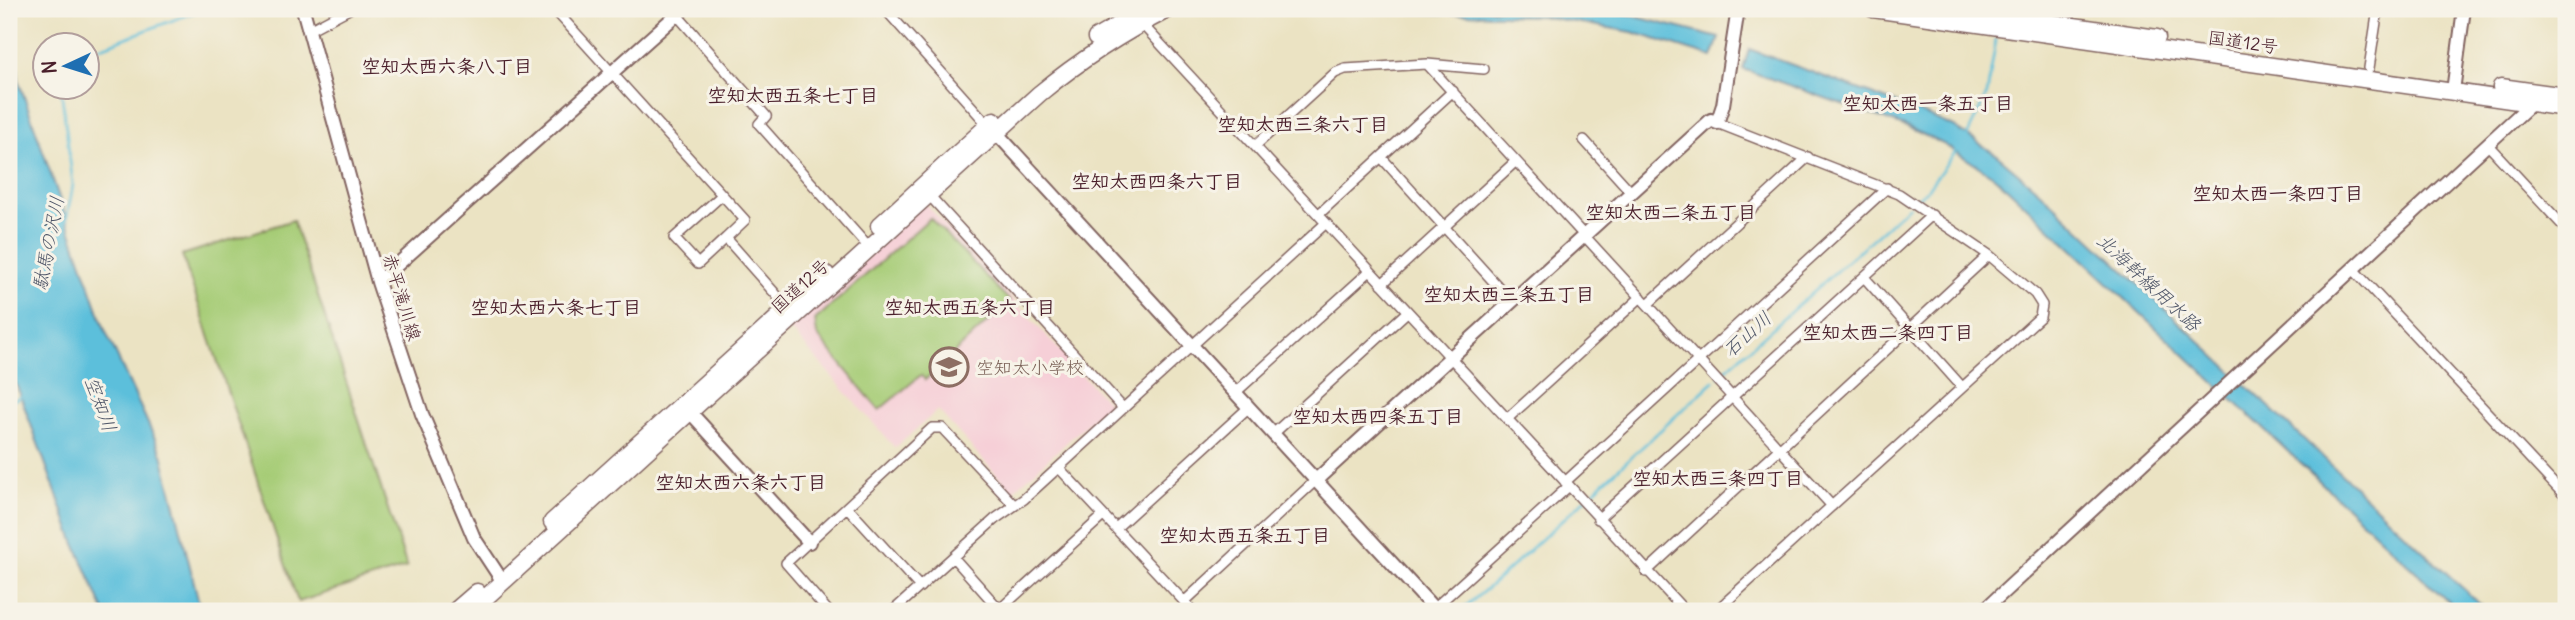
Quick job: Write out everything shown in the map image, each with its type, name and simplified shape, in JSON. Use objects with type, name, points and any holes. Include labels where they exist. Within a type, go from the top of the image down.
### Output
[{"type":"highway","name":"国道12号","points":[[500,577],[690,412],[929,195],[992,129],[1063,61],[1129,16],[1143,16],[1169,9]]},
{"type":"highway","name":"国道12号","points":[[1873,9],[2454,86],[2566,96]]},
{"type":"highway","name":"国道12号","points":[[1955,9],[2370,68],[2566,108]]},
{"type":"highway","name":"国道12号","points":[[455,611],[485,591],[788,308],[992,129]]},
{"type":"highway","name":"国道12号","points":[[471,611],[485,591]]},
{"type":"street","name":"赤平滝川線","points":[[303,9],[378,282],[422,414],[474,538],[500,577]]},
{"type":"street","points":[[309,30],[349,9]]},
{"type":"street","points":[[554,9],[745,220],[698,264],[674,238],[722,195]]},
{"type":"street","points":[[562,18],[572,9]]},
{"type":"street","points":[[885,9],[1434,611],[1887,188]]},
{"type":"street","points":[[1717,123],[1723,105],[1738,9]]},
{"type":"street","points":[[2370,68],[2378,9]]},
{"type":"street","points":[[2454,86],[2464,9]]},
{"type":"street","points":[[378,282],[680,12],[766,116],[759,124],[863,241]]},
{"type":"street","points":[[1143,16],[1255,146],[1646,572],[1685,611]]},
{"type":"street","points":[[1255,146],[1335,73],[1345,69],[1427,64],[1484,69]]},
{"type":"street","points":[[1427,64],[1832,506]]},
{"type":"street","points":[[1319,214],[1453,91]]},
{"type":"street","points":[[1983,611],[2532,103]]},
{"type":"street","points":[[1184,602],[1711,120],[1899,194],[1989,255],[2035,294],[2042,305],[2040,317],[1716,611]]},
{"type":"street","points":[[1584,140],[1631,192]]},
{"type":"street","points":[[2488,145],[2566,229]]},
{"type":"street","points":[[1381,157],[1512,302]]},
{"type":"street","points":[[1507,419],[1808,157]]},
{"type":"street","points":[[1382,284],[1516,161]]},
{"type":"street","points":[[929,195],[1123,408]]},
{"type":"street","points":[[1598,519],[1932,215]]},
{"type":"street","points":[[893,611],[995,519],[1024,499],[1059,468],[1326,223]]},
{"type":"street","points":[[726,238],[788,308]]},
{"type":"street","points":[[1646,572],[1989,255]]},
{"type":"street","points":[[2353,269],[2566,497]]},
{"type":"street","points":[[1235,393],[1370,271]]},
{"type":"street","points":[[1864,277],[1962,387]]},
{"type":"street","points":[[1273,435],[1407,312]]},
{"type":"street","points":[[1116,528],[1248,408]]},
{"type":"street","points":[[690,412],[809,542]]},
{"type":"street","points":[[828,611],[786,563],[937,426],[942,428],[1014,505]]},
{"type":"street","points":[[1059,468],[1193,611]]},
{"type":"street","points":[[847,507],[920,587]]},
{"type":"street","points":[[953,557],[999,610],[1103,516]]},
{"type":"shaded area","name":"空知太小学校","points":[[925,203],[1109,404],[1012,492],[938,410],[895,448],[790,329]]},
{"type":"green space","points":[[930,218],[1010,301],[925,380],[921,375],[879,410],[817,335],[815,320]]},
{"type":"green space","points":[[293,220],[407,567],[298,602],[182,255]]},
{"type":"water","name":"空知川","points":[[9,9],[19,82],[105,330],[162,454],[201,611],[104,611],[75,544],[9,365]]},
{"type":"water","points":[[1266,9],[1605,9],[1719,38],[1712,57],[1632,32],[1541,16]]},
{"type":"water","points":[[1749,49],[1917,111],[1954,127],[1994,153],[2038,190],[2487,611],[2458,611],[1995,177],[1943,144],[1907,127],[1743,69]]},
{"type":"waterway","name":"駄馬の沢川","points":[[102,47],[203,9]]},
{"type":"waterway","name":"石山川","points":[[1967,136],[1987,94],[1996,40]]},
{"type":"waterway","name":"駄馬の沢川","points":[[63,102],[73,185],[66,222]]},
{"type":"waterway","name":"石山川","points":[[1914,201],[1925,192],[1957,150]]},
{"type":"waterway","name":"石山川","points":[[1719,376],[1909,206]]},
{"type":"waterway","name":"石山川","points":[[1460,611],[1714,381]]},
{"type":"waterway","points":[[9,402],[22,396]]},
{"type":"place","name":"空知太小学校","points":[[949,367]]},
{"type":"district","name":"空知太西六条八丁目","points":[[447,66]]},
{"type":"district","name":"空知太西五条七丁目","points":[[793,95]]},
{"type":"district","name":"空知太西一条五丁目","points":[[1928,103]]},
{"type":"district","name":"空知太西三条六丁目","points":[[1303,124]]},
{"type":"district","name":"空知太西四条六丁目","points":[[1157,181]]},
{"type":"district","name":"空知太西一条四丁目","points":[[2278,193]]},
{"type":"district","name":"空知太西二条五丁目","points":[[1671,212]]},
{"type":"district","name":"空知太西三条五丁目","points":[[1509,294]]},
{"type":"district","name":"空知太西六条七丁目","points":[[556,307]]},
{"type":"district","name":"空知太西五条六丁目","points":[[970,307]]},
{"type":"district","name":"空知太西二条四丁目","points":[[1888,332]]},
{"type":"district","name":"空知太西四条五丁目","points":[[1378,416]]},
{"type":"district","name":"空知太西三条四丁目","points":[[1718,478]]},
{"type":"district","name":"空知太西六条六丁目","points":[[741,482]]},
{"type":"district","name":"空知太西五条五丁目","points":[[1245,535]]},
{"type":"water label","name":"北海幹線用水路","points":[[2149,282]]}]
